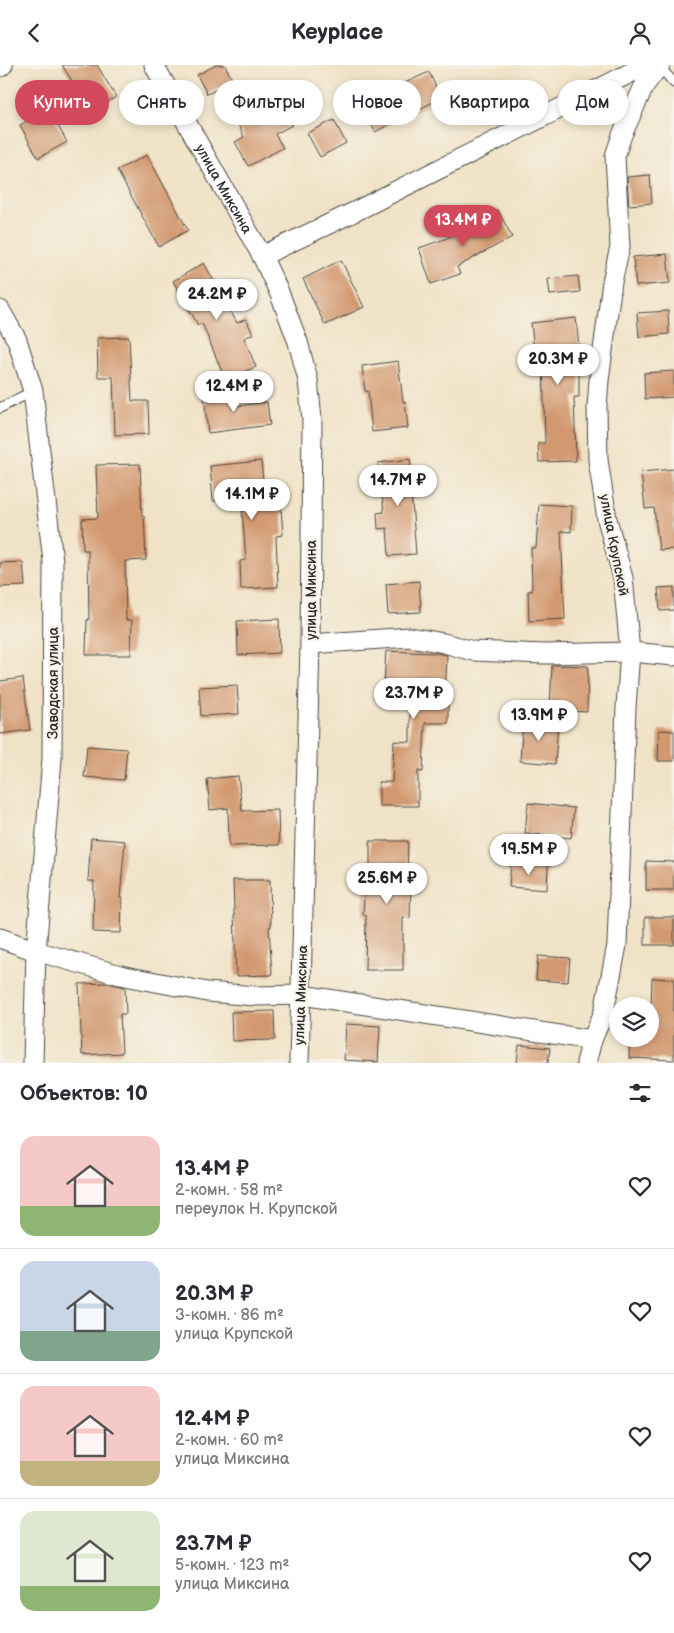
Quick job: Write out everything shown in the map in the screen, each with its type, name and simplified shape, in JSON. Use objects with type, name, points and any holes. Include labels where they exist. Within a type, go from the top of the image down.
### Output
[{"type":"street","name":"улица Миксина","points":[[154,65],[262,256],[279,292],[298,342],[308,380],[312,419],[310,644],[299,1063]]},
{"type":"street","points":[[262,256],[655,65]]},
{"type":"street","name":"улица Крупской","points":[[586,1063],[592,1040],[604,1012],[617,945],[626,707],[630,652],[623,578],[607,519],[598,460],[597,407],[612,283],[620,247],[616,156],[622,135],[655,65]]},
{"type":"street","name":"Заводская улица","points":[[0,310],[17,340],[34,391],[53,561],[52,759],[36,951],[33,1063]]},
{"type":"street","points":[[310,644],[410,637],[444,643],[473,651],[545,653],[630,652],[674,656]]},
{"type":"street","points":[[0,938],[36,951],[120,975],[207,992],[255,996],[302,995],[592,1040]]},
{"type":"lane","points":[[655,65],[674,83]]},
{"type":"lane","points":[[0,408],[34,391]]},
{"type":"building","points":[[62,65],[97,65],[106,80],[71,80]]},
{"type":"building","points":[[216,65],[225,65],[232,80],[214,80],[214,90],[207,94],[204,88],[204,80],[200,80],[197,75]]},
{"type":"building","points":[[429,72],[433,80],[431,80],[431,103],[421,108],[421,80],[411,80]]},
{"type":"building","points":[[109,85],[116,97],[109,101]]},
{"type":"building","points":[[333,120],[333,125],[337,125],[346,143],[320,157],[307,133]]},
{"type":"building","points":[[20,125],[57,125],[67,142],[38,158]]},
{"type":"building","points":[[238,125],[292,125],[275,134],[283,148],[248,166],[235,142],[244,137]]},
{"type":"building","points":[[372,125],[389,125],[375,132]]},
{"type":"building","points":[[147,155],[188,230],[159,247],[117,170]]},
{"type":"building","points":[[650,175],[652,203],[629,205],[627,177]]},
{"type":"building","points":[[498,210],[512,237],[457,267],[460,274],[431,284],[419,248],[445,239]]},
{"type":"building","points":[[667,254],[670,283],[636,286],[633,257]]},
{"type":"building","points":[[341,260],[364,307],[325,325],[303,279]]},
{"type":"building","points":[[204,263],[237,323],[246,319],[253,334],[244,338],[256,367],[225,379],[202,323],[198,325],[173,281]]},
{"type":"building","points":[[578,276],[580,292],[550,295],[548,279]]},
{"type":"building","points":[[668,311],[669,334],[639,337],[637,313]]},
{"type":"building","points":[[576,318],[579,347],[579,397],[574,397],[576,461],[539,462],[538,443],[545,443],[543,359],[535,359],[531,323]]},
{"type":"building","points":[[129,337],[132,401],[148,401],[149,434],[115,435],[113,377],[98,377],[97,338]]},
{"type":"building","points":[[398,361],[408,428],[372,432],[368,391],[365,391],[362,366]]},
{"type":"building","points":[[674,371],[674,397],[645,399],[644,373]]},
{"type":"building","points":[[235,391],[237,406],[267,402],[270,425],[208,433],[204,396]]},
{"type":"building","points":[[410,459],[414,490],[411,490],[416,554],[389,556],[387,528],[378,529],[377,513],[384,512],[378,463]]},
{"type":"building","points":[[261,461],[266,508],[281,507],[283,535],[276,536],[278,587],[241,589],[240,561],[246,560],[241,498],[213,501],[210,466]]},
{"type":"building","points":[[140,464],[146,560],[125,561],[126,620],[132,620],[131,655],[86,655],[87,620],[89,620],[88,550],[83,550],[82,519],[98,518],[96,465]]},
{"type":"building","points":[[674,469],[674,549],[659,550],[654,508],[645,509],[641,472]]},
{"type":"building","points":[[539,504],[572,506],[571,532],[561,531],[565,619],[529,621],[528,591],[532,591],[531,548],[536,548]]},
{"type":"building","points":[[23,562],[25,586],[0,587],[0,563]]},
{"type":"building","points":[[419,581],[421,612],[388,614],[386,584]]},
{"type":"building","points":[[674,587],[674,610],[660,611],[658,588]]},
{"type":"building","points":[[279,619],[280,653],[238,655],[237,621]]},
{"type":"building","points":[[386,651],[447,655],[445,700],[448,700],[448,723],[425,723],[423,772],[418,771],[418,806],[379,806],[379,782],[392,782],[394,741],[410,742],[410,684],[384,683]]},
{"type":"building","points":[[552,665],[588,666],[587,712],[550,710]]},
{"type":"building","points":[[23,678],[30,730],[0,734],[0,681]]},
{"type":"building","points":[[237,685],[239,714],[201,716],[199,687]]},
{"type":"building","points":[[523,720],[558,723],[555,764],[520,761]]},
{"type":"building","points":[[659,730],[674,731],[674,761],[658,761]]},
{"type":"building","points":[[87,746],[127,749],[124,780],[84,777]]},
{"type":"building","points":[[238,776],[242,811],[278,810],[279,845],[229,846],[228,808],[210,810],[207,779]]},
{"type":"building","points":[[528,803],[574,808],[571,838],[525,833]]},
{"type":"building","points":[[91,838],[125,841],[120,898],[122,898],[121,933],[93,932],[94,881],[88,881]]},
{"type":"building","points":[[370,841],[408,841],[407,878],[411,878],[410,918],[403,917],[403,970],[365,970],[366,915],[363,915],[365,877],[370,877]]},
{"type":"building","points":[[646,861],[674,862],[674,890],[646,890]]},
{"type":"building","points":[[511,862],[548,865],[547,890],[509,887]]},
{"type":"building","points":[[233,880],[270,880],[271,927],[269,927],[272,975],[236,976]]},
{"type":"building","points":[[645,917],[674,917],[674,945],[645,945]]},
{"type":"building","points":[[538,956],[570,958],[568,982],[536,980]]},
{"type":"building","points":[[652,978],[674,979],[674,1060],[629,1058],[630,1047],[659,1047],[659,997],[651,997]]},
{"type":"building","points":[[108,983],[125,987],[126,1014],[120,1014],[122,1053],[82,1055],[79,984]]},
{"type":"building","points":[[274,1011],[275,1040],[232,1041],[231,1012]]},
{"type":"building","points":[[346,1024],[380,1026],[378,1062],[344,1060]]},
{"type":"building","points":[[519,1045],[550,1048],[548,1063],[517,1063]]}]
